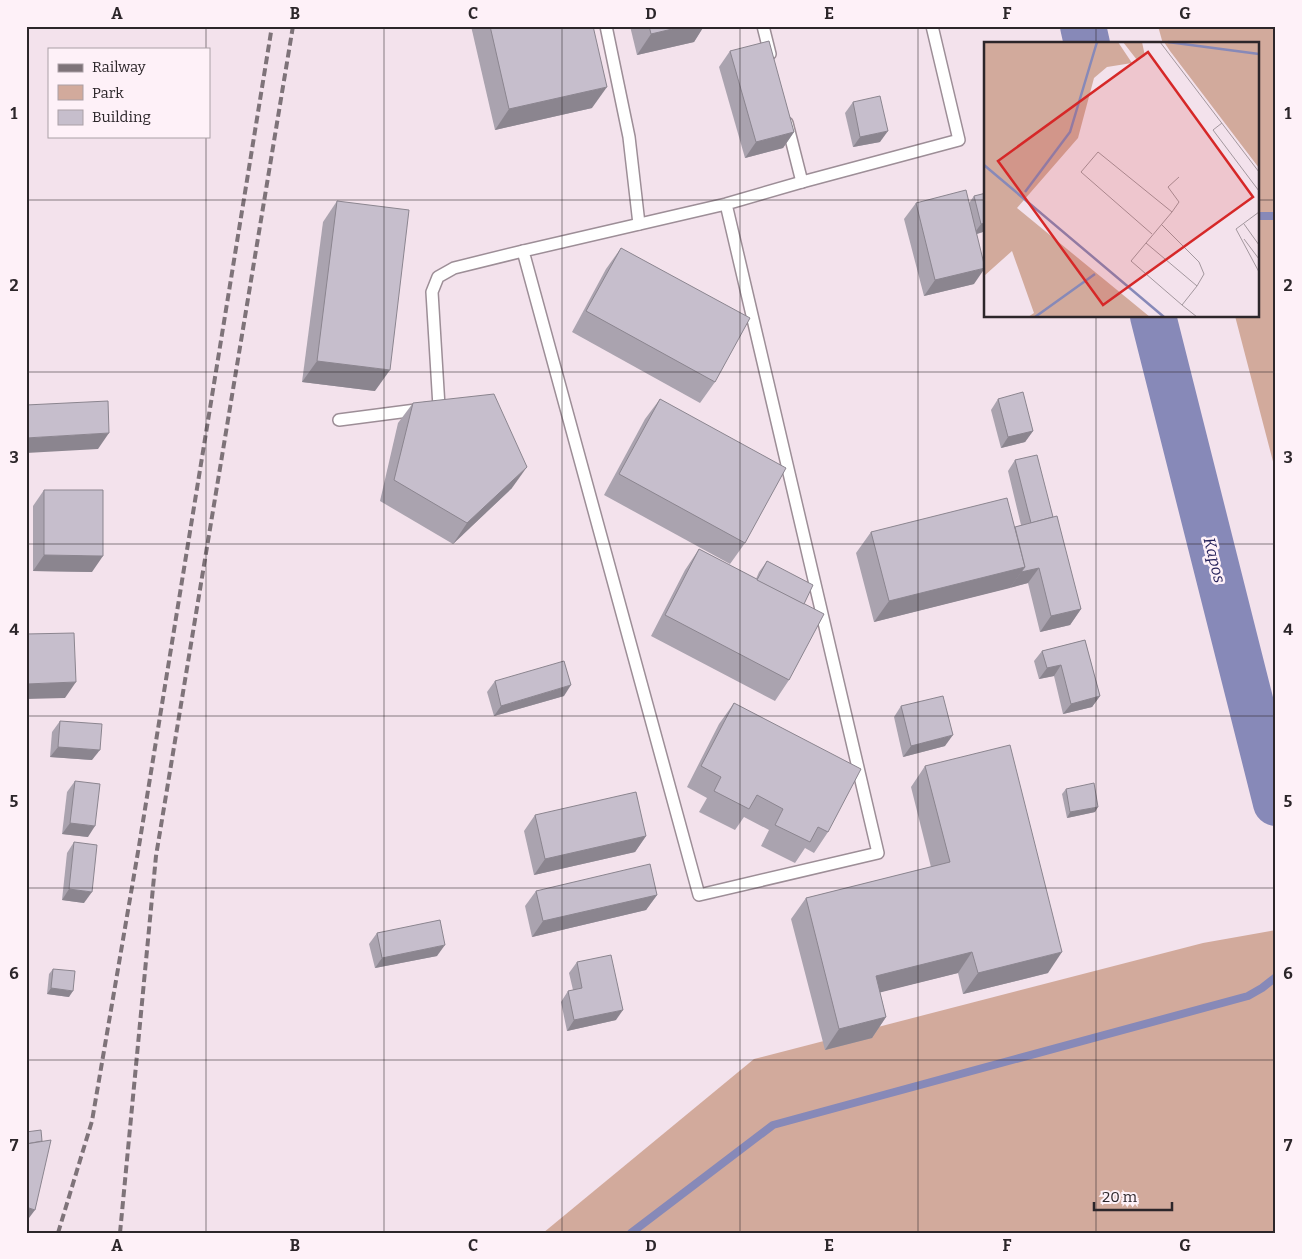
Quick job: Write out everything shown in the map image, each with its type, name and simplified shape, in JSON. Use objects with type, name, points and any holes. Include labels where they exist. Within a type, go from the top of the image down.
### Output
[{"type":"lane","points":[[606,26],[629,138],[639,224]]},
{"type":"lane","points":[[763,26],[772,63]]},
{"type":"lane","points":[[339,420],[439,407],[432,292],[438,277],[454,268],[726,204],[959,140],[932,26]]},
{"type":"lane","points":[[784,109],[802,182]]},
{"type":"lane","points":[[523,252],[699,895],[765,880],[878,853],[726,204]]},
{"type":"green space","points":[[1158,26],[1276,26],[1276,473],[1236,318],[1260,318],[1260,42],[1162,42]]},
{"type":"green space","points":[[1276,930],[1276,1233],[543,1233],[754,1059],[1203,943]]},
{"type":"building","points":[[490,26],[593,26],[607,87],[509,109]]},
{"type":"building","points":[[649,26],[685,26],[651,34]]},
{"type":"building","points":[[769,41],[794,132],[756,142],[730,51]]},
{"type":"building","points":[[880,96],[888,131],[860,137],[853,102]]},
{"type":"building","points":[[966,190],[984,268],[935,280],[916,203]]},
{"type":"building","points":[[984,194],[984,223],[981,224],[974,196]]},
{"type":"building","points":[[337,201],[409,210],[390,370],[317,361]]},
{"type":"building","points":[[621,248],[750,318],[715,382],[586,311]]},
{"type":"building","points":[[1023,392],[1033,431],[1008,437],[998,399]]},
{"type":"building","points":[[494,394],[527,467],[467,523],[394,480],[413,403]]},
{"type":"building","points":[[660,399],[786,468],[745,543],[619,474]]},
{"type":"building","points":[[108,401],[109,433],[26,438],[26,405]]},
{"type":"building","points":[[1037,455],[1053,517],[1031,523],[1015,460]]},
{"type":"building","points":[[44,490],[103,490],[103,556],[44,555]]},
{"type":"building","points":[[1007,498],[1025,567],[889,601],[871,532]]},
{"type":"building","points":[[1057,516],[1081,609],[1051,616],[1039,568],[1021,572],[1025,567],[1015,527]]},
{"type":"building","points":[[699,549],[824,614],[789,680],[665,615]]},
{"type":"building","points":[[767,561],[813,585],[804,604],[757,580]]},
{"type":"building","points":[[74,633],[76,682],[26,684],[26,634]]},
{"type":"building","points":[[1085,640],[1100,696],[1071,704],[1061,665],[1047,668],[1042,651]]},
{"type":"building","points":[[564,661],[571,685],[501,706],[495,681]]},
{"type":"building","points":[[943,696],[953,735],[911,746],[901,706]]},
{"type":"building","points":[[734,703],[861,769],[828,832],[818,827],[810,842],[775,825],[783,809],[757,795],[749,809],[714,791],[721,777],[701,766]]},
{"type":"building","points":[[60,721],[102,724],[100,750],[58,747]]},
{"type":"building","points":[[1010,745],[1062,952],[978,973],[972,952],[876,976],[886,1017],[839,1029],[806,898],[950,862],[925,766]]},
{"type":"building","points":[[75,781],[100,784],[95,826],[70,823]]},
{"type":"building","points":[[1094,783],[1098,807],[1070,812],[1066,789]]},
{"type":"building","points":[[636,792],[646,836],[545,859],[535,815]]},
{"type":"building","points":[[74,842],[97,845],[92,892],[69,889]]},
{"type":"building","points":[[650,864],[657,895],[543,921],[536,891]]},
{"type":"building","points":[[440,920],[445,945],[382,958],[377,933]]},
{"type":"building","points":[[611,955],[623,1010],[574,1020],[568,991],[582,988],[577,962]]},
{"type":"building","points":[[53,969],[75,971],[73,991],[51,988]]},
{"type":"building","points":[[41,1130],[42,1141],[26,1144],[26,1132]]},
{"type":"building","points":[[51,1140],[35,1210],[26,1207],[26,1144]]},
{"type":"waterway","name":"Kapos","points":[[1083,26],[1087,42]]},
{"type":"waterway","points":[[1260,216],[1276,216]]},
{"type":"waterway","name":"Kapos","points":[[1154,318],[1276,803]]},
{"type":"waterway","points":[[631,1233],[773,1125],[1248,996],[1276,977]]},
{"type":"railway","points":[[58,1233],[92,1121],[139,846],[272,26]]},
{"type":"railway","points":[[120,1233],[156,856],[293,26]]}]
